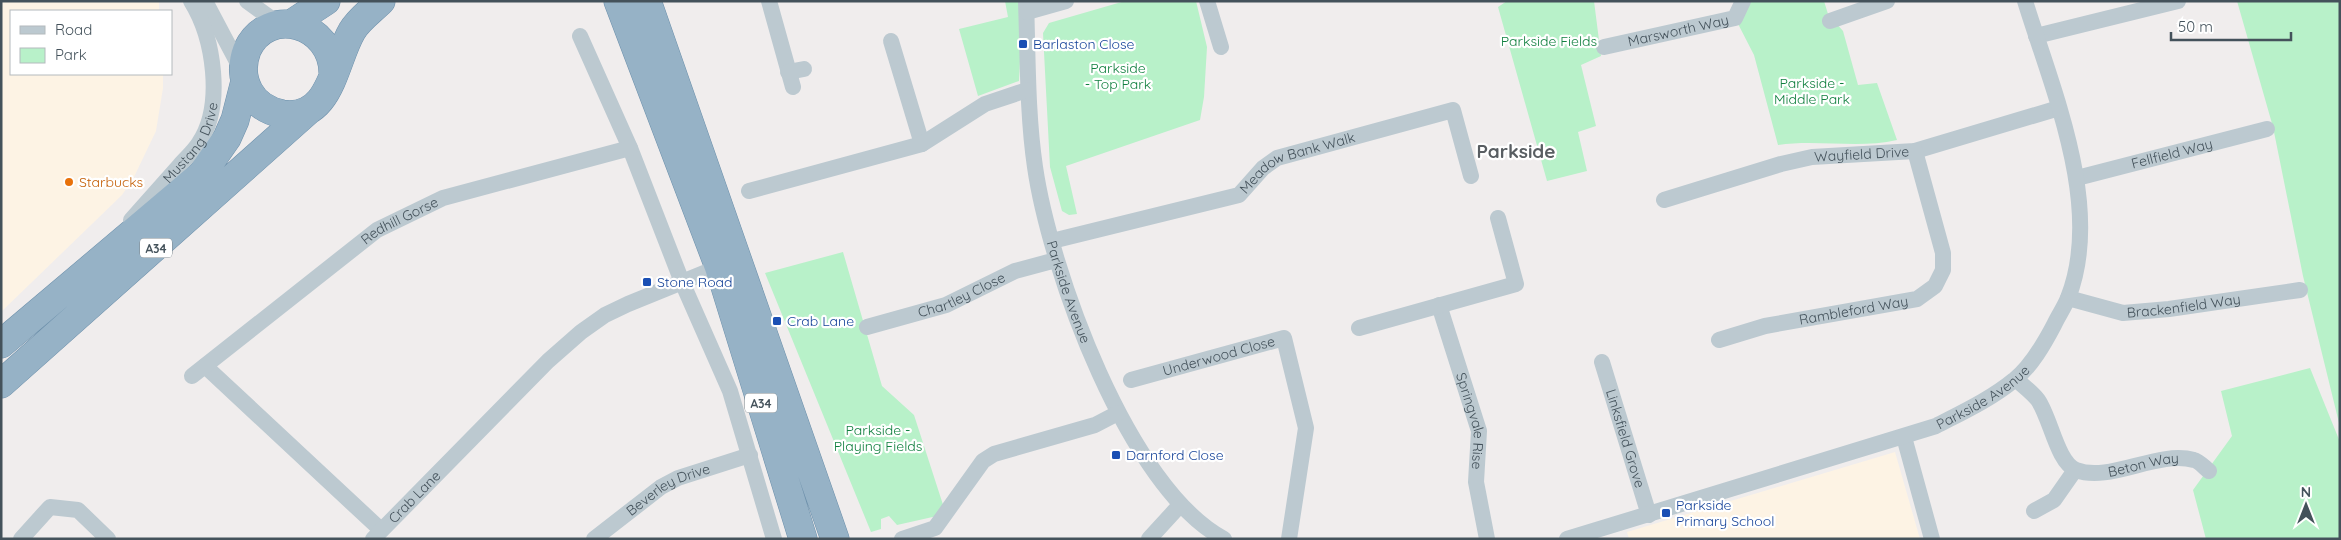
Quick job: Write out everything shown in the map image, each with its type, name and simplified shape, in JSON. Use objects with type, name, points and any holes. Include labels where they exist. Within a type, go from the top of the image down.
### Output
[{"type":"highway","points":[[326,1],[285,24],[265,31],[252,42],[245,57],[244,77],[256,101],[275,112],[298,114],[309,110],[321,101],[330,88],[334,73],[352,30],[381,1]]},
{"type":"highway","name":"A34","points":[[618,1],[719,267],[803,539]]},
{"type":"highway","name":"A34","points":[[647,1],[835,539]]},
{"type":"highway","points":[[285,24],[308,29],[323,40],[332,55],[334,73]]},
{"type":"highway","name":"A34","points":[[1,344],[202,174],[227,138],[235,120],[244,77]]},
{"type":"highway","name":"A34","points":[[1,384],[309,110]]},
{"type":"street","name":"Mustang Drive","points":[[73,282],[199,143],[206,128],[213,101],[213,68],[198,14],[191,1]]},
{"type":"street","points":[[205,1],[244,77]]},
{"type":"street","points":[[247,1],[285,24]]},
{"type":"street","points":[[769,1],[795,76]]},
{"type":"street","points":[[1026,7],[1066,1]]},
{"type":"street","points":[[1207,1],[1221,47]]},
{"type":"street","name":"Marsworth Way","points":[[1604,47],[1735,18],[1743,1]]},
{"type":"street","points":[[1830,21],[1887,1]]},
{"type":"street","name":"Parkside Avenue","points":[[1567,539],[1618,532],[1649,515],[1936,426],[1991,396],[2016,379],[2045,343],[2068,298],[2077,263],[2079,229],[2077,178],[2059,108],[2025,1]]},
{"type":"street","points":[[2036,36],[2178,1]]},
{"type":"street","name":"Parkside Avenue","points":[[1026,7],[1027,90],[1035,168],[1056,260],[1109,396],[1139,450],[1180,505],[1224,539]]},
{"type":"street","points":[[580,36],[630,148],[682,282],[722,369],[750,455],[774,539]]},
{"type":"street","points":[[891,41],[922,144]]},
{"type":"street","points":[[749,192],[922,144],[985,104],[1027,90]]},
{"type":"street","name":"Wayfield Drive","points":[[1664,200],[1781,164],[1812,157],[1915,152],[2059,108]]},
{"type":"street","name":"Meadow Bank Walk","points":[[1052,241],[1239,196],[1263,168],[1277,158],[1453,110],[1471,176]]},
{"type":"street","name":"Fellfield Way","points":[[2077,178],[2267,129]]},
{"type":"street","name":"Redhill Gorse","points":[[192,376],[377,230],[443,198],[630,148]]},
{"type":"street","name":"Rambleford Way","points":[[1719,340],[1765,326],[1823,314],[1896,304],[1917,298],[1935,286],[1943,270],[1943,253],[1915,152]]},
{"type":"street","points":[[1360,328],[1516,284],[1498,218]]},
{"type":"street","name":"Chartley Close","points":[[867,326],[946,305],[1015,271],[1056,260]]},
{"type":"street","name":"Crab Lane","points":[[377,535],[548,361],[581,332],[612,311],[719,267]]},
{"type":"street","name":"Brackenfield Way","points":[[2068,298],[2123,313],[2169,310],[2300,290]]},
{"type":"street","name":"Springvale Rise","points":[[1439,306],[1479,431],[1476,482],[1487,539]]},
{"type":"street","name":"Underwood Close","points":[[1131,380],[1284,338],[1306,428],[1289,539]]},
{"type":"street","name":"Linksfield Grove","points":[[1602,362],[1649,515]]},
{"type":"street","points":[[205,366],[377,535]]},
{"type":"street","points":[[2016,379],[2037,399],[2049,419],[2058,450],[2065,462],[2075,470],[2054,500],[2034,511]]},
{"type":"street","points":[[902,539],[936,528],[983,461],[994,454],[1095,425],[1118,413]]},
{"type":"street","points":[[1904,437],[1932,539]]},
{"type":"street","name":"Beverley Drive","points":[[594,539],[662,487],[678,478],[750,455]]},
{"type":"street","name":"Beton Way","points":[[2075,470],[2095,473],[2172,459],[2195,460],[2209,471]]},
{"type":"street","points":[[1149,539],[1180,505]]},
{"type":"street","points":[[21,539],[50,507],[78,510],[108,539]]},
{"type":"shaded area","points":[[1,1],[159,1],[159,10],[10,10],[10,75],[163,75],[163,88],[156,131],[133,179],[122,195],[1,312]]},
{"type":"shaded area","points":[[1895,452],[1920,539],[1629,539],[1627,532]]},
{"type":"green space","points":[[1005,1],[1023,1],[1019,81],[978,96],[959,29],[1008,17]]},
{"type":"green space","name":"Parkside - Top Park","points":[[1125,1],[1196,1],[1207,47],[1204,97],[1200,120],[1066,166],[1077,214],[1069,215],[1062,211],[1050,167],[1043,33],[1049,23]]},
{"type":"green space","name":"Parkside Fields","points":[[1507,1],[1594,1],[1601,56],[1581,65],[1596,126],[1578,132],[1587,171],[1547,181],[1498,7]]},
{"type":"green space","name":"Parkside - Middle Park","points":[[1743,1],[1824,1],[1828,14],[1843,31],[1858,85],[1877,83],[1897,140],[1867,144],[1793,143],[1778,145],[1754,55],[1735,18]]},
{"type":"green space","points":[[2237,1],[2340,1],[2340,427],[2303,276],[2273,127]]},
{"type":"green space","name":"Parkside - Playing Fields","points":[[843,252],[882,386],[914,415],[946,514],[897,525],[889,516],[881,519],[881,529],[871,532],[765,273]]},
{"type":"green space","points":[[2310,368],[2340,442],[2340,539],[2206,539],[2193,490],[2232,436],[2221,391]]},
{"type":"place","name":"Barlaston Close","points":[[1023,44]]},
{"type":"place","name":"Starbucks","points":[[69,182]]},
{"type":"place","name":"Stone Road","points":[[647,282]]},
{"type":"place","name":"Crab Lane","points":[[777,321]]},
{"type":"place","name":"Darnford Close","points":[[1116,455]]},
{"type":"place","name":"Parkside Primary School","points":[[1666,513]]},
{"type":"district","name":"Parkside","points":[[1516,151]]}]
